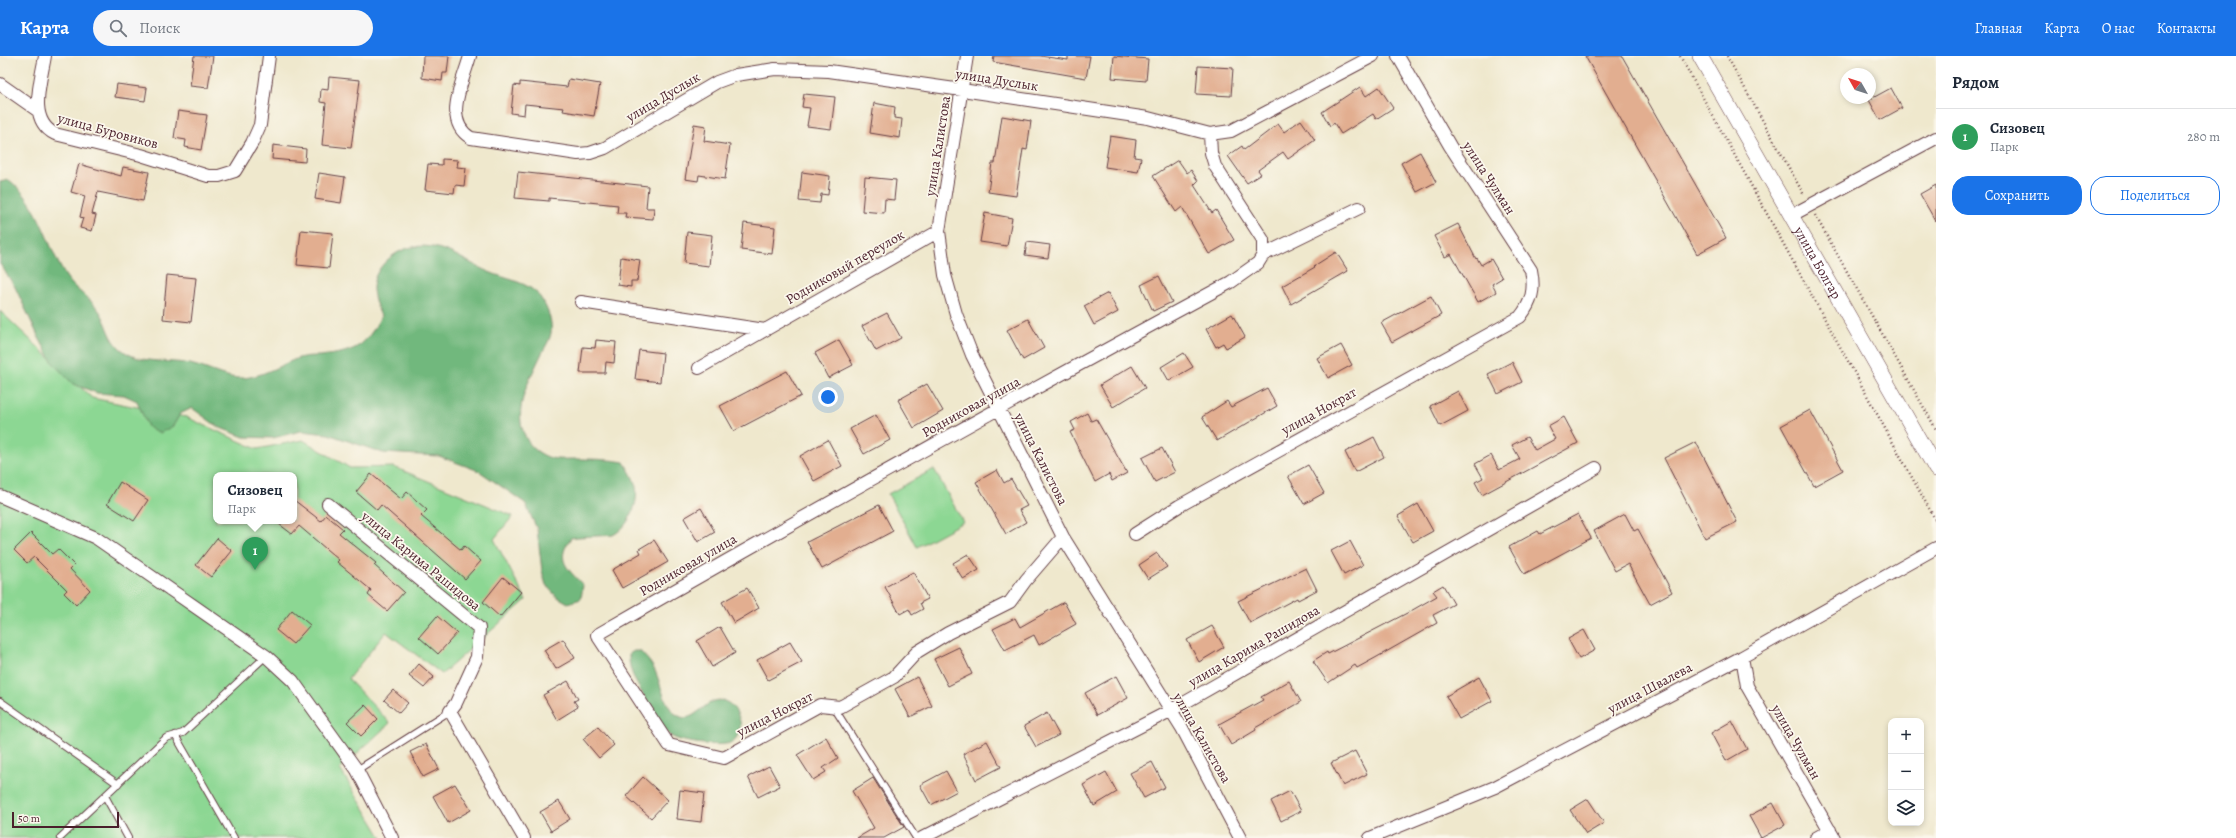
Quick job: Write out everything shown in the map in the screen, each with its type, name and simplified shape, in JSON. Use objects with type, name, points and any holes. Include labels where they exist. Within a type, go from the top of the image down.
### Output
[{"type":"street","points":[[0,84],[37,110],[45,56]]},
{"type":"street","name":"улица Буровиков","points":[[37,110],[43,126],[55,134],[141,156],[208,176],[219,176],[235,171],[252,143],[260,125],[270,56]]},
{"type":"street","name":"улица Дуслык","points":[[470,56],[455,117],[457,124],[464,134],[471,138],[578,154],[590,153],[605,148],[717,82],[748,72],[775,69],[829,71],[1148,118],[1210,134],[1231,131],[1373,56]]},
{"type":"street","name":"улица Калистова","points":[[967,56],[939,231],[945,275],[956,314],[972,354],[1063,537],[1182,728],[1240,838]]},
{"type":"street","name":"улица Чулман","points":[[1398,56],[1450,146],[1531,270],[1533,292],[1530,302],[1520,317]]},
{"type":"street","name":"улица Болгар","points":[[1700,56],[1936,469]]},
{"type":"street","points":[[1210,134],[1211,153],[1215,166],[1263,240],[1262,255]]},
{"type":"street","points":[[1792,215],[1936,138]]},
{"type":"street","name":"Родниковая улица","points":[[597,635],[999,408],[1231,282],[1258,263],[1262,255],[1359,208]]},
{"type":"street","name":"Родниковый переулок","points":[[699,368],[939,231]]},
{"type":"street","points":[[581,302],[765,330]]},
{"type":"street","name":"улица Нократ","points":[[1135,534],[1179,506],[1520,317]]},
{"type":"street","name":"улица Карима Рашидова","points":[[922,838],[1170,711],[1596,468]]},
{"type":"street","points":[[0,496],[96,538],[266,656],[294,681],[357,770],[392,838]]},
{"type":"street","name":"улица Карима Рашидова","points":[[328,504],[479,628],[477,657],[456,703],[450,711]]},
{"type":"street","name":"улица Нократ","points":[[597,635],[668,745],[724,758],[820,705],[840,707],[894,677],[917,652],[948,633],[1010,602],[1026,580],[1063,537]]},
{"type":"street","name":"улица Швалева","points":[[1370,838],[1495,787],[1742,657],[1936,548]]},
{"type":"street","name":"улица Чулман","points":[[1742,657],[1747,686],[1832,834]]},
{"type":"street","points":[[450,711],[524,838]]},
{"type":"street","points":[[1816,838],[1832,834]]},
{"type":"lane","points":[[60,838],[166,738],[183,733],[266,656]]},
{"type":"lane","points":[[0,701],[118,784]]},
{"type":"lane","points":[[833,706],[916,838]]},
{"type":"lane","points":[[357,770],[450,711]]},
{"type":"lane","points":[[175,735],[234,838]]},
{"type":"lane","points":[[105,796],[128,838]]},
{"type":"path","points":[[1680,56],[1936,521]]},
{"type":"path","points":[[1727,56],[1936,429]]},
{"type":"green space","points":[[9,180],[20,189],[28,200],[42,224],[58,263],[65,275],[100,312],[111,336],[117,345],[128,354],[154,361],[190,364],[226,376],[239,378],[256,376],[299,358],[342,353],[350,350],[364,342],[381,316],[373,290],[376,275],[380,268],[392,256],[413,247],[434,247],[443,250],[489,272],[524,284],[536,292],[549,314],[551,328],[549,341],[528,384],[521,406],[520,417],[526,438],[537,451],[551,458],[598,459],[624,462],[633,477],[636,487],[637,494],[634,508],[624,527],[613,535],[571,538],[566,546],[564,552],[565,563],[572,574],[583,585],[581,599],[568,603],[556,596],[546,585],[542,571],[537,529],[525,503],[479,471],[439,456],[383,453],[328,434],[301,431],[273,438],[244,437],[218,427],[192,408],[180,414],[173,426],[160,433],[148,427],[137,401],[124,395],[97,393],[73,384],[53,363],[39,338],[15,287],[0,264],[0,182]]},
{"type":"green space","points":[[0,311],[92,398],[186,417],[257,449],[303,440],[350,468],[394,467],[513,516],[494,539],[526,600],[442,674],[386,632],[348,679],[390,723],[340,769],[382,838],[0,838]]},
{"type":"green space","points":[[934,469],[963,522],[917,547],[888,494]]},
{"type":"green space","points":[[634,651],[640,651],[653,667],[667,702],[675,713],[681,717],[687,718],[717,700],[724,701],[734,708],[740,720],[740,728],[737,737],[730,743],[717,745],[680,740],[668,734],[659,723],[634,679],[630,667],[629,654]]},
{"type":"building","points":[[194,56],[213,56],[208,88],[190,86]]},
{"type":"building","points":[[423,56],[449,56],[447,73],[443,73],[442,81],[422,78]]},
{"type":"building","points":[[994,56],[1040,56],[1068,60],[1068,56],[1090,56],[1086,78],[993,62]]},
{"type":"building","points":[[1114,56],[1148,59],[1146,81],[1112,78]]},
{"type":"building","points":[[1585,56],[1622,56],[1726,238],[1697,254]]},
{"type":"building","points":[[1198,66],[1233,68],[1231,96],[1196,94]]},
{"type":"building","points":[[329,77],[360,80],[351,148],[322,145],[326,103],[320,102],[321,89],[328,90]]},
{"type":"building","points":[[569,79],[600,84],[594,116],[563,111],[564,108],[525,104],[524,115],[511,113],[514,85],[520,86],[520,82],[567,87]]},
{"type":"building","points":[[117,84],[147,88],[145,101],[115,97]]},
{"type":"building","points":[[1360,87],[1366,96],[1379,87],[1393,108],[1376,119],[1373,114],[1341,134],[1334,123],[1330,126],[1322,112]]},
{"type":"building","points":[[1891,88],[1902,108],[1880,120],[1871,104],[1876,104],[1876,96]]},
{"type":"building","points":[[804,94],[835,97],[831,129],[807,126],[810,108],[802,107]]},
{"type":"building","points":[[874,103],[895,107],[894,118],[902,119],[900,138],[870,133]]},
{"type":"building","points":[[178,111],[207,115],[201,150],[185,147],[186,140],[174,138]]},
{"type":"building","points":[[1002,116],[1031,121],[1027,150],[1023,149],[1016,196],[988,192],[992,163],[995,163]]},
{"type":"building","points":[[1301,120],[1315,140],[1288,159],[1283,152],[1258,170],[1261,174],[1247,183],[1228,156],[1242,146],[1244,150],[1278,124],[1284,132]]},
{"type":"building","points":[[694,124],[706,126],[704,141],[730,145],[725,179],[699,175],[698,181],[685,179]]},
{"type":"building","points":[[1110,136],[1136,140],[1134,157],[1141,158],[1138,172],[1105,167]]},
{"type":"building","points":[[273,145],[306,149],[305,162],[272,159]]},
{"type":"building","points":[[1420,152],[1436,182],[1417,192],[1401,163]]},
{"type":"building","points":[[442,159],[458,160],[457,167],[466,168],[464,186],[455,185],[454,193],[425,190],[428,164],[442,165]]},
{"type":"building","points":[[1178,160],[1187,173],[1191,170],[1198,181],[1194,185],[1212,213],[1216,210],[1234,240],[1209,254],[1182,207],[1176,212],[1153,176]]},
{"type":"building","points":[[79,164],[121,176],[123,167],[149,172],[143,201],[98,192],[92,214],[96,215],[92,231],[80,228],[83,218],[80,217],[85,196],[71,192]]},
{"type":"building","points":[[518,172],[648,186],[646,208],[654,208],[653,219],[625,217],[626,213],[617,213],[618,205],[549,198],[549,201],[515,198]]},
{"type":"building","points":[[802,172],[830,176],[828,195],[821,194],[820,203],[799,201]]},
{"type":"building","points":[[319,173],[345,177],[341,203],[315,199]]},
{"type":"building","points":[[865,177],[896,180],[894,200],[885,199],[884,213],[862,211]]},
{"type":"building","points":[[1936,185],[1936,222],[1920,194]]},
{"type":"building","points":[[985,213],[1012,218],[1007,246],[980,242]]},
{"type":"building","points":[[744,223],[775,227],[772,254],[741,250]]},
{"type":"building","points":[[1458,224],[1476,259],[1477,258],[1481,265],[1491,259],[1502,278],[1492,284],[1496,292],[1478,302],[1451,254],[1445,257],[1434,236]]},
{"type":"building","points":[[301,230],[333,233],[329,268],[297,265]]},
{"type":"building","points":[[687,232],[712,235],[709,266],[684,263]]},
{"type":"building","points":[[1027,242],[1050,245],[1048,258],[1025,255]]},
{"type":"building","points":[[1336,252],[1348,271],[1291,304],[1282,286],[1315,267],[1314,266]]},
{"type":"building","points":[[621,257],[640,260],[637,281],[631,281],[631,287],[618,285]]},
{"type":"building","points":[[167,275],[196,278],[191,322],[163,319]]},
{"type":"building","points":[[1159,276],[1172,302],[1153,311],[1141,285]]},
{"type":"building","points":[[1108,293],[1118,312],[1094,325],[1084,306]]},
{"type":"building","points":[[1431,296],[1441,315],[1392,342],[1381,323]]},
{"type":"building","points":[[887,313],[901,338],[876,351],[862,326]]},
{"type":"building","points":[[1232,314],[1245,337],[1226,348],[1223,343],[1216,347],[1206,329]]},
{"type":"building","points":[[1028,319],[1044,348],[1023,360],[1007,330]]},
{"type":"building","points":[[596,340],[616,342],[614,363],[606,362],[605,373],[580,373],[583,347],[595,348]]},
{"type":"building","points":[[839,340],[853,365],[828,378],[815,353]]},
{"type":"building","points":[[1341,345],[1352,365],[1328,378],[1317,358]]},
{"type":"building","points":[[639,350],[663,353],[660,382],[635,379]]},
{"type":"building","points":[[1184,353],[1193,367],[1169,381],[1161,367]]},
{"type":"building","points":[[1512,362],[1522,382],[1498,394],[1488,374]]},
{"type":"building","points":[[1132,366],[1145,388],[1113,407],[1100,385]]},
{"type":"building","points":[[787,371],[801,396],[734,431],[720,406]]},
{"type":"building","points":[[927,384],[943,411],[914,428],[898,400]]},
{"type":"building","points":[[1267,388],[1277,406],[1217,441],[1202,417],[1227,401],[1231,407]]},
{"type":"building","points":[[1458,391],[1468,411],[1440,426],[1430,406]]},
{"type":"building","points":[[1810,410],[1843,470],[1814,486],[1781,426]]},
{"type":"building","points":[[1087,413],[1091,421],[1096,419],[1127,473],[1112,481],[1109,474],[1095,482],[1070,432],[1075,430],[1071,422]]},
{"type":"building","points":[[876,415],[890,440],[864,454],[850,429]]},
{"type":"building","points":[[1564,417],[1578,443],[1482,495],[1475,482],[1483,478],[1475,464],[1491,455],[1499,470],[1520,459],[1512,445],[1527,437],[1535,450],[1555,439],[1548,426]]},
{"type":"building","points":[[1374,437],[1384,457],[1355,472],[1345,452]]},
{"type":"building","points":[[828,440],[842,466],[814,481],[800,456]]},
{"type":"building","points":[[1696,442],[1737,522],[1705,538],[1664,458]]},
{"type":"building","points":[[1162,448],[1175,472],[1155,482],[1142,458]]},
{"type":"building","points":[[1308,465],[1324,493],[1304,504],[1288,476]]},
{"type":"building","points":[[997,470],[1004,483],[1011,479],[1027,506],[1019,510],[1026,522],[1006,534],[976,482]]},
{"type":"building","points":[[371,474],[401,499],[407,492],[427,510],[421,516],[461,550],[464,546],[481,561],[465,579],[381,505],[377,510],[356,492]]},
{"type":"building","points":[[120,482],[148,500],[134,521],[107,504]]},
{"type":"building","points":[[297,502],[321,521],[326,515],[343,529],[339,533],[376,563],[374,565],[404,592],[387,611],[368,595],[371,590],[337,562],[339,560],[299,526],[292,534],[279,524],[297,524]]},
{"type":"building","points":[[1418,504],[1433,531],[1413,542],[1398,516]]},
{"type":"building","points":[[879,505],[893,531],[822,569],[807,542]]},
{"type":"building","points":[[701,508],[715,532],[698,542],[684,518]]},
{"type":"building","points":[[1578,514],[1591,538],[1524,574],[1509,547],[1538,531],[1540,534]]},
{"type":"building","points":[[1625,514],[1634,531],[1638,529],[1672,592],[1650,604],[1628,564],[1615,571],[1594,531]]},
{"type":"building","points":[[31,533],[52,554],[58,549],[74,565],[70,569],[90,590],[76,605],[64,593],[67,590],[34,557],[27,563],[14,550]]},
{"type":"building","points":[[217,538],[232,551],[211,577],[196,565]]},
{"type":"building","points":[[654,540],[668,562],[622,588],[612,570],[641,553],[639,549]]},
{"type":"building","points":[[1350,541],[1363,565],[1344,575],[1331,551]]},
{"type":"building","points":[[1157,553],[1167,567],[1148,579],[1139,565]]},
{"type":"building","points":[[968,554],[979,570],[963,579],[953,563]]},
{"type":"building","points":[[1306,568],[1317,590],[1298,600],[1297,598],[1250,623],[1238,601]]},
{"type":"building","points":[[913,572],[928,599],[920,603],[923,609],[912,615],[909,609],[900,614],[885,587]]},
{"type":"building","points":[[503,577],[521,592],[500,617],[483,602]]},
{"type":"building","points":[[1443,585],[1454,604],[1433,615],[1437,623],[1357,668],[1355,665],[1328,683],[1313,661],[1327,652],[1328,654],[1437,596],[1433,591]]},
{"type":"building","points":[[747,588],[759,608],[734,623],[722,602]]},
{"type":"building","points":[[1064,602],[1076,624],[1039,645],[1034,635],[1005,650],[993,629],[1015,618],[1020,627]]},
{"type":"building","points":[[292,610],[310,625],[293,644],[276,630]]},
{"type":"building","points":[[437,616],[457,633],[438,654],[419,637]]},
{"type":"building","points":[[1212,626],[1224,647],[1199,662],[1187,640]]},
{"type":"building","points":[[720,627],[735,653],[712,667],[697,641]]},
{"type":"building","points":[[1584,630],[1595,650],[1579,659],[1568,639]]},
{"type":"building","points":[[563,639],[575,658],[556,669],[544,650]]},
{"type":"building","points":[[790,642],[802,662],[768,680],[757,660]]},
{"type":"building","points":[[959,647],[972,674],[948,686],[934,659]]},
{"type":"building","points":[[419,664],[434,677],[424,688],[409,676]]},
{"type":"building","points":[[1116,676],[1128,698],[1097,715],[1085,693]]},
{"type":"building","points":[[917,677],[932,706],[910,717],[895,689]]},
{"type":"building","points":[[1479,677],[1492,701],[1459,719],[1446,696]]},
{"type":"building","points":[[568,681],[578,699],[574,701],[578,707],[557,720],[543,695]]},
{"type":"building","points":[[1289,681],[1301,702],[1255,728],[1256,730],[1231,745],[1219,724],[1263,700],[1261,697]]},
{"type":"building","points":[[393,690],[408,703],[399,713],[384,700]]},
{"type":"building","points":[[365,705],[378,719],[361,736],[347,722]]},
{"type":"building","points":[[1047,713],[1059,735],[1036,747],[1024,726]]},
{"type":"building","points":[[1732,721],[1747,749],[1726,761],[1711,733]]},
{"type":"building","points":[[598,727],[614,745],[599,758],[583,739]]},
{"type":"building","points":[[826,737],[838,758],[823,768],[826,772],[813,780],[797,755]]},
{"type":"building","points":[[987,741],[1001,767],[976,780],[963,754]]},
{"type":"building","points":[[426,744],[439,769],[423,777],[410,752]]},
{"type":"building","points":[[1355,751],[1367,774],[1343,786],[1331,763]]},
{"type":"building","points":[[1152,762],[1165,787],[1144,798],[1130,773]]},
{"type":"building","points":[[769,766],[780,786],[758,797],[748,777]]},
{"type":"building","points":[[946,771],[957,791],[931,805],[920,785]]},
{"type":"building","points":[[1106,772],[1117,792],[1094,806],[1083,785]]},
{"type":"building","points":[[643,777],[668,800],[651,818],[626,796]]},
{"type":"building","points":[[873,778],[904,827],[884,838],[857,838],[874,828],[852,791]]},
{"type":"building","points":[[455,784],[471,810],[448,823],[433,796]]},
{"type":"building","points":[[680,790],[704,793],[701,822],[677,819]]},
{"type":"building","points":[[1290,791],[1301,811],[1281,821],[1271,801]]},
{"type":"building","points":[[1588,799],[1604,823],[1586,834],[1570,810]]},
{"type":"building","points":[[559,801],[570,819],[551,831],[540,812]]},
{"type":"building","points":[[1773,803],[1785,825],[1761,838],[1749,816]]},
{"type":"place","name":"Сизовец","points":[[255,570]]}]
